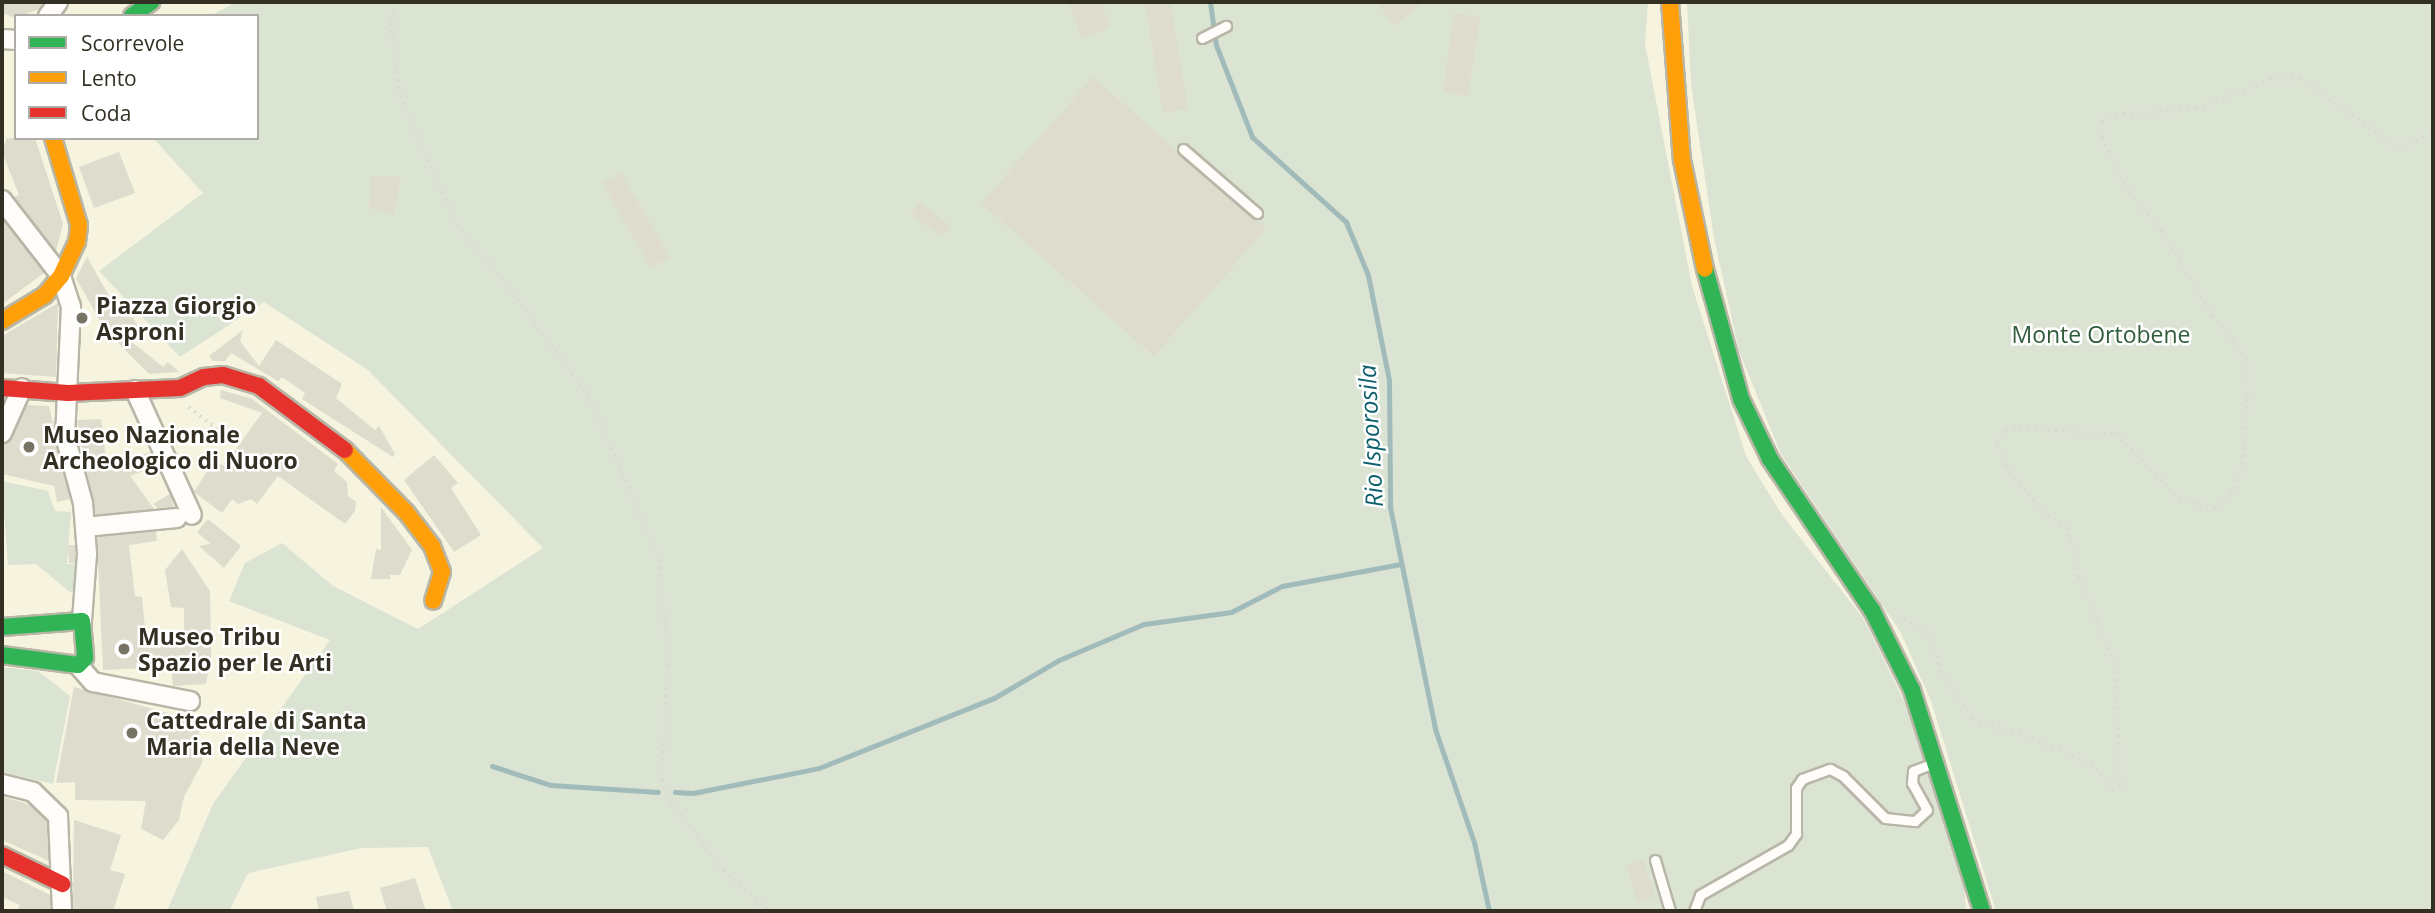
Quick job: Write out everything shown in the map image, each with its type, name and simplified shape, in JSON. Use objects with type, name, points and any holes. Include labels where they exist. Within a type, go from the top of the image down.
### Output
[{"type":"street","points":[[135,14],[151,2]]},
{"type":"street","points":[[1670,2],[1682,160],[1708,283],[1741,399],[1770,459],[1872,610],[1912,690],[1982,911]]},
{"type":"street","points":[[2,321],[23,311],[61,276],[79,225],[54,140]]},
{"type":"street","points":[[2,200],[61,276],[72,326],[65,436],[85,527],[82,621],[85,658],[78,665]]},
{"type":"street","points":[[2,388],[68,393],[165,389],[223,375],[259,386],[345,450],[432,545],[442,572],[433,601]]},
{"type":"street","points":[[2,433],[22,388]]},
{"type":"street","points":[[85,527],[185,517],[135,390]]},
{"type":"street","points":[[2,627],[82,621]]},
{"type":"street","points":[[2,655],[78,665],[93,682],[190,701]]},
{"type":"street","points":[[2,784],[33,792],[58,816],[62,911]]},
{"type":"street","points":[[2,855],[62,884]]},
{"type":"lane","points":[[1202,38],[1226,26]]},
{"type":"lane","points":[[1183,149],[1257,213]]},
{"type":"lane","points":[[1694,911],[1700,895],[1787,845],[1796,834],[1796,788],[1802,779],[1829,769],[1843,776],[1885,818],[1915,821],[1927,810],[1912,783],[1913,771],[1937,762]]},
{"type":"lane","points":[[1655,860],[1670,911]]},
{"type":"path","points":[[396,2],[391,24],[401,96],[457,225],[589,397],[660,560],[668,667],[662,780],[672,803],[724,870],[769,911]]},
{"type":"path","points":[[1872,610],[1906,618],[1931,636],[1940,670],[1972,719],[2060,748],[2096,769],[2112,790],[2120,786],[2114,663],[2079,577],[2067,528],[2048,517],[2009,473],[1996,443],[2006,428],[2117,434],[2179,499],[2215,509],[2235,489],[2242,464],[2248,387],[2246,360],[2232,338],[2212,316],[2162,232],[2127,190],[2102,138],[2102,121],[2124,114],[2197,109],[2270,79],[2301,78],[2396,147],[2433,134]]},
{"type":"path","points":[[165,389],[233,442]]},
{"type":"green space","points":[[236,2],[1648,2],[1645,44],[1692,286],[1746,456],[1782,515],[1863,618],[1909,711],[1964,882],[1966,911],[453,911],[428,847],[361,848],[248,873],[229,911],[167,911],[213,804],[330,640],[229,601],[245,563],[282,543],[333,586],[418,629],[543,548],[368,370],[264,302],[180,357],[99,271],[203,193],[155,140],[259,140],[259,14],[214,14]]},
{"type":"green space","name":"Monte Ortobene","points":[[1687,2],[2433,2],[2433,911],[1996,911],[1931,701],[1901,633],[1781,454],[1739,351],[1714,238],[1691,84]]},
{"type":"green space","points":[[2,481],[48,491],[55,511],[71,512],[67,564],[79,564],[77,592],[70,592],[36,564],[8,565]]},
{"type":"green space","points":[[2,667],[38,671],[70,696],[53,784],[2,772]]},
{"type":"building","points":[[2,2],[44,2],[39,9],[26,14],[14,14],[14,17],[2,13]]},
{"type":"building","points":[[1068,2],[1101,2],[1110,27],[1082,38]]},
{"type":"building","points":[[1145,2],[1170,2],[1188,109],[1163,113]]},
{"type":"building","points":[[1376,2],[1424,2],[1394,25]]},
{"type":"building","points":[[1454,13],[1480,17],[1468,96],[1443,92]]},
{"type":"building","points":[[1093,77],[1266,229],[1154,356],[981,203]]},
{"type":"building","points":[[7,138],[36,140],[63,224],[56,251],[14,197],[19,195],[2,152]]},
{"type":"building","points":[[119,152],[135,193],[94,208],[79,167]]},
{"type":"building","points":[[621,173],[670,257],[651,268],[602,183]]},
{"type":"building","points":[[371,176],[401,176],[394,215],[369,208]]},
{"type":"building","points":[[920,202],[951,226],[942,237],[911,214]]},
{"type":"building","points":[[2,218],[44,273],[2,304]]},
{"type":"building","points":[[87,257],[121,317],[129,312],[144,335],[132,342],[163,367],[168,362],[179,372],[149,374],[105,330],[76,278]]},
{"type":"building","points":[[58,303],[56,377],[2,373],[2,336]]},
{"type":"building","points":[[243,330],[240,341],[259,366],[276,340],[342,384],[336,398],[375,430],[379,426],[395,454],[393,457],[302,399],[305,393],[282,377],[278,381],[231,353],[225,361],[213,361],[209,356]]},
{"type":"building","points":[[221,390],[252,399],[338,464],[334,471],[347,482],[348,496],[356,502],[355,511],[345,524],[278,476],[257,504],[251,499],[238,504],[232,499],[222,513],[194,492],[214,460],[224,466],[262,413],[220,398]]},
{"type":"building","name":"Museo Nazionale Archeologico di Nuoro","points":[[27,405],[49,406],[70,499],[57,502],[54,486],[2,474],[2,444],[12,438]]},
{"type":"building","points":[[101,419],[106,458],[120,454],[123,461],[151,452],[157,466],[130,476],[154,509],[95,515],[77,420]]},
{"type":"building","points":[[434,455],[458,483],[451,488],[481,535],[454,552],[404,480]]},
{"type":"building","points":[[170,494],[174,507],[158,508],[153,504]]},
{"type":"building","points":[[381,507],[412,550],[400,575],[390,575],[390,579],[371,579],[376,549],[381,550]]},
{"type":"building","points":[[208,519],[241,546],[224,568],[199,546],[211,544],[197,532]]},
{"type":"building","points":[[156,531],[157,541],[129,545],[135,596],[142,597],[147,648],[184,645],[184,608],[171,607],[165,570],[182,549],[210,591],[211,656],[206,684],[173,686],[171,667],[103,670],[97,537]]},
{"type":"building","points":[[68,545],[75,545],[75,563],[69,563]]},
{"type":"building","name":"Cattedrale di Santa Maria della Neve","points":[[74,687],[203,723],[195,743],[203,761],[184,797],[179,820],[163,840],[141,829],[146,801],[75,800],[75,782],[56,783]]},
{"type":"building","points":[[2,796],[30,805],[47,821],[49,861],[2,840]]},
{"type":"building","points":[[74,820],[121,835],[110,870],[125,874],[113,911],[73,911]]},
{"type":"building","points":[[1643,860],[1655,896],[1638,902],[1626,866]]},
{"type":"building","points":[[2,871],[50,895],[51,911],[17,911],[20,905],[2,897]]},
{"type":"building","points":[[415,878],[426,911],[387,911],[380,888]]},
{"type":"building","points":[[349,891],[354,911],[319,911],[316,897]]},
{"type":"waterway","name":"Rio Isporosila","points":[[1210,2],[1216,45],[1252,137],[1346,222],[1368,275],[1389,380],[1390,507],[1435,729],[1474,842],[1489,911]]},
{"type":"waterway","points":[[675,792],[693,793],[819,768],[994,698],[1059,660],[1144,624],[1231,612],[1282,586],[1401,564]]},
{"type":"waterway","points":[[492,766],[551,785],[658,792]]},
{"type":"traffic: fast","points":[[135,14],[151,2]]},
{"type":"traffic: fast","points":[[1705,269],[1741,399],[1770,459],[1872,610],[1912,690],[1982,911]]},
{"type":"traffic: fast","points":[[2,627],[82,621],[85,658],[78,665],[2,655]]},
{"type":"traffic: slow","points":[[1670,2],[1682,160],[1705,269]]},
{"type":"traffic: slow","points":[[2,321],[45,295],[61,276],[77,242],[79,225],[54,140]]},
{"type":"traffic: slow","points":[[345,450],[406,512],[432,546],[442,572],[433,601]]},
{"type":"traffic: jam","points":[[2,388],[68,393],[180,388],[204,377],[223,375],[259,386],[345,450]]},
{"type":"traffic: jam","points":[[2,855],[62,884]]},
{"type":"place","name":"Piazza Giorgio Asproni","points":[[82,318]]},
{"type":"place","name":"Museo Nazionale Archeologico di Nuoro","points":[[29,447]]},
{"type":"place","name":"Museo Tribu Spazio per le Arti","points":[[124,649]]},
{"type":"place","name":"Cattedrale di Santa Maria della Neve","points":[[132,733]]}]
